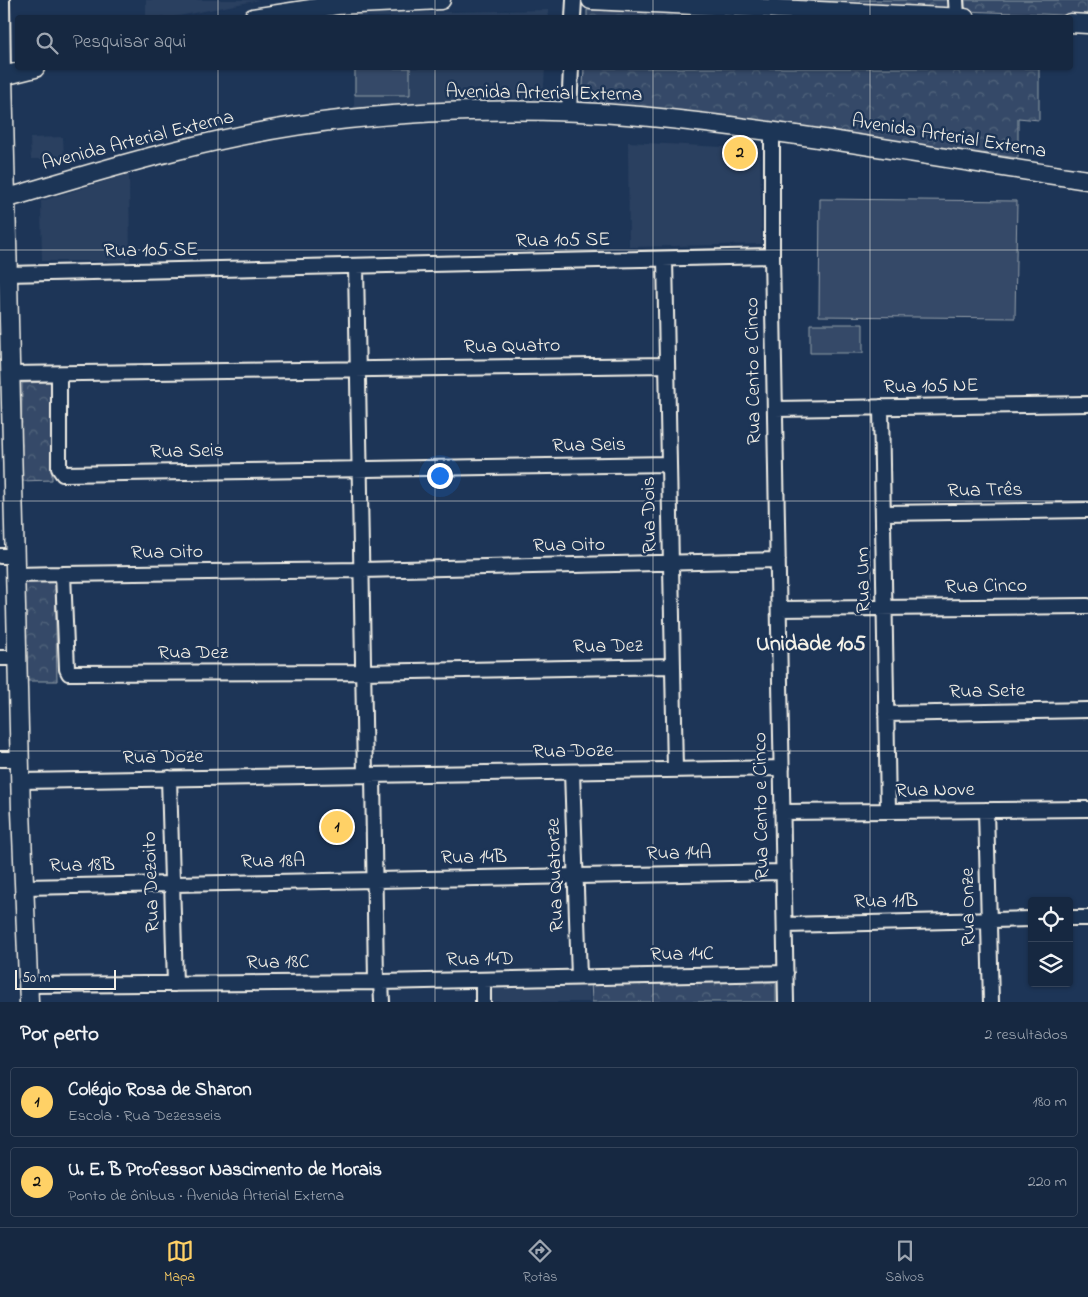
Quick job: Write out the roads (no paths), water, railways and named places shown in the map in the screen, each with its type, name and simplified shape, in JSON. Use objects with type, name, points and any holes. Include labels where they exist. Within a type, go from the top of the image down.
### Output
[{"type":"main road","points":[[274,15],[337,6],[441,0]]},
{"type":"main road","points":[[592,0],[770,3],[929,15]]},
{"type":"main road","points":[[1073,23],[1088,24]]},
{"type":"main road","points":[[27,70],[2,76],[2,199],[7,274],[4,348],[10,374],[6,455],[7,556],[15,575],[9,658],[20,759],[29,994]]},
{"type":"main road","name":"Avenida Arterial Externa","points":[[2,199],[114,166],[285,128],[347,119],[418,114],[569,112],[637,116],[772,132],[1088,180]]},
{"type":"street","points":[[573,15],[574,0]]},
{"type":"street","points":[[956,0],[956,15]]},
{"type":"street","points":[[2,8],[2,76]]},
{"type":"street","points":[[569,112],[571,70]]},
{"type":"street","name":"Rua Cento e Cinco","points":[[772,132],[772,256],[786,1002]]},
{"type":"street","name":"Rua 105 SE","points":[[7,274],[772,256]]},
{"type":"street","name":"Rua Dois","points":[[665,258],[675,770]]},
{"type":"street","points":[[356,266],[364,723],[369,775],[379,982],[382,1002]]},
{"type":"street","name":"Rua Quatro","points":[[10,374],[667,365]]},
{"type":"street","name":"Rua Seis","points":[[59,374],[59,468],[63,474],[669,464]]},
{"type":"street","name":"Rua 105 NE","points":[[775,409],[1088,404]]},
{"type":"street","name":"Rua Um","points":[[881,408],[888,811]]},
{"type":"street","name":"Rua Três","points":[[883,513],[1088,510]]},
{"type":"street","name":"Rua Oito","points":[[15,575],[671,564],[778,560]]},
{"type":"street","name":"Rua Dez","points":[[63,574],[64,628],[67,670],[70,673],[363,672],[673,666]]},
{"type":"street","name":"Rua Cinco","points":[[885,608],[1088,606]]},
{"type":"street","points":[[779,609],[885,608]]},
{"type":"street","name":"Rua Sete","points":[[886,714],[1088,710]]},
{"type":"street","points":[[0,759],[20,759]]},
{"type":"street","name":"Rua Doze","points":[[21,781],[782,768]]},
{"type":"street","name":"Rua Quatorze","points":[[572,772],[579,978]]},
{"type":"street","name":"Rua Dezoito","points":[[169,778],[175,984]]},
{"type":"street","name":"Rua Nove","points":[[782,812],[1088,809]]},
{"type":"street","name":"Rua Onze","points":[[986,810],[991,1002]]},
{"type":"street","name":"Rua 14A","points":[[576,876],[784,872]]},
{"type":"street","name":"Rua 14B","points":[[374,880],[576,876]]},
{"type":"street","name":"Rua 18A","points":[[172,884],[374,880]]},
{"type":"street","name":"Rua 18B","points":[[24,887],[172,884]]},
{"type":"street","points":[[1073,918],[1088,918]]},
{"type":"street","name":"Rua 11B","points":[[784,925],[1028,919]]},
{"type":"street","name":"Rua 14C","points":[[579,978],[786,973]]},
{"type":"street","name":"Rua 14D","points":[[379,982],[579,978]]},
{"type":"street","points":[[483,980],[483,1002]]},
{"type":"street","name":"Rua 18C","points":[[29,994],[175,984],[379,982]]},
{"type":"place","name":"U. E. B Professor Nascimento de Morais","points":[[740,153]]},
{"type":"place","name":"Colégio Rosa de Sharon","points":[[337,827]]},
{"type":"district","name":"Unidade 105","points":[[811,645]]}]
